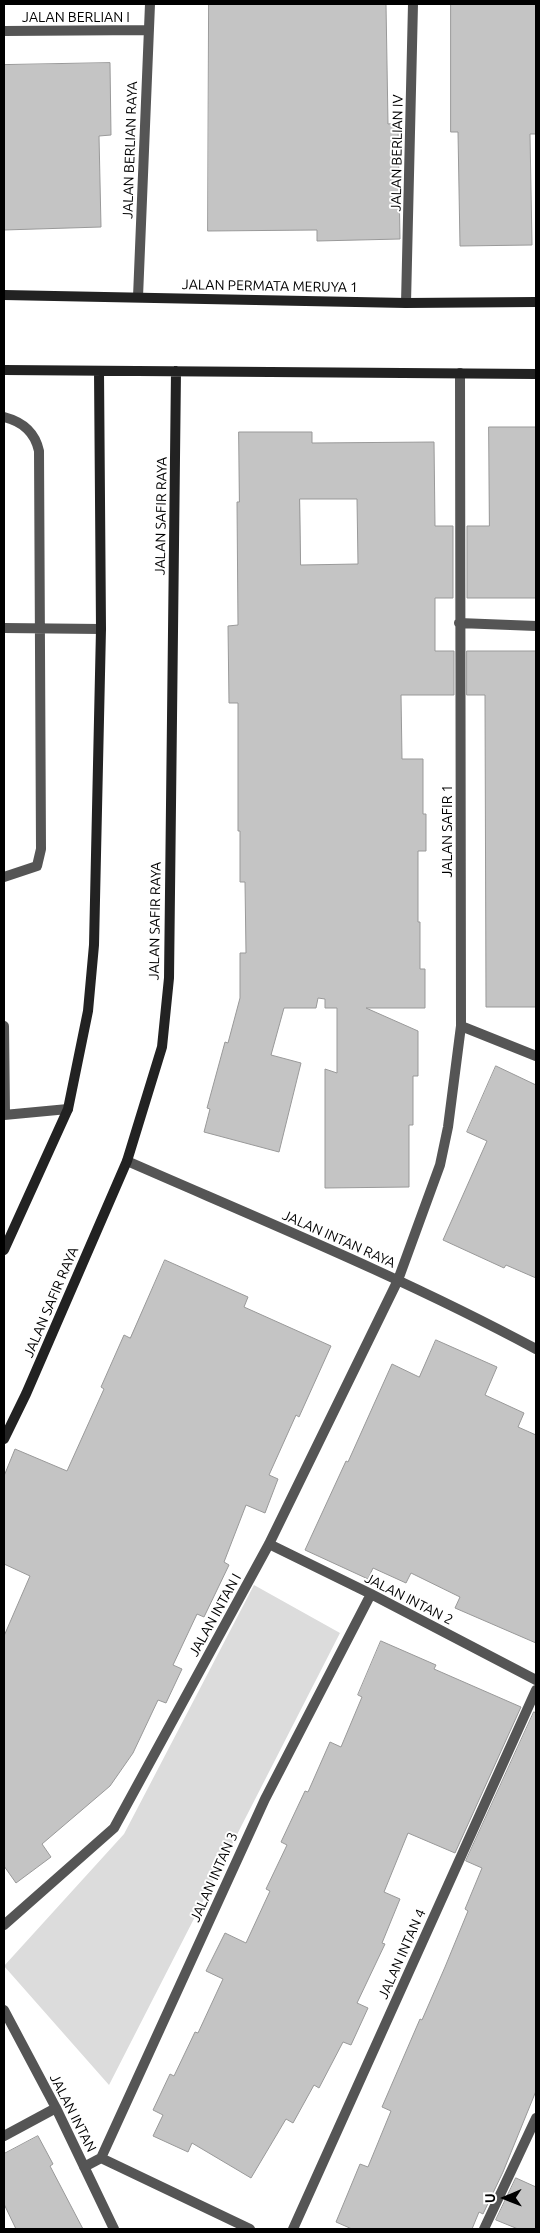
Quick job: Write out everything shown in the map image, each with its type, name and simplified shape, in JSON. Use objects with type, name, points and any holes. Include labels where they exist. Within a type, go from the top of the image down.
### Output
[{"type":"street","name":"JALAN BERLIAN RAYA","points":[[138,297],[150,4]]},
{"type":"street","name":"JALAN BERLIAN IV","points":[[406,303],[413,4]]},
{"type":"street","name":"JALAN BERLIAN I","points":[[4,31],[149,30]]},
{"type":"street","name":"JALAN PERMATA MERUYA 1","points":[[4,295],[406,303],[536,302]]},
{"type":"street","points":[[4,370],[536,374]]},
{"type":"street","points":[[4,1250],[68,1109],[88,1011],[94,945],[102,629],[99,371]]},
{"type":"street","name":"JALAN SAFIR RAYA","points":[[4,1439],[26,1394],[127,1161],[162,1047],[169,978],[176,371]]},
{"type":"street","name":"JALAN SAFIR 1","points":[[398,1280],[440,1165],[448,1127],[461,1026],[460,373]]},
{"type":"street","points":[[4,417],[14,420],[32,432],[38,446],[41,849],[37,866],[4,877]]},
{"type":"street","points":[[459,623],[536,626]]},
{"type":"street","points":[[4,628],[102,629]]},
{"type":"street","points":[[4,1026],[4,1115],[68,1109]]},
{"type":"street","points":[[461,1026],[536,1056]]},
{"type":"street","name":"JALAN INTAN RAYA","points":[[127,1161],[398,1280],[478,1318],[536,1349]]},
{"type":"street","name":"JALAN INTAN I","points":[[4,1925],[114,1828],[268,1544],[398,1280]]},
{"type":"street","name":"JALAN INTAN 2","points":[[268,1544],[371,1594],[536,1680]]},
{"type":"street","name":"JALAN INTAN 3","points":[[101,2158],[265,1799],[371,1594]]},
{"type":"street","name":"JALAN INTAN 4","points":[[293,2229],[536,1690]]},
{"type":"street","name":"JALAN INTAN","points":[[4,2010],[56,2108],[114,2229]]},
{"type":"street","points":[[4,2136],[56,2108]]},
{"type":"street","points":[[484,2229],[536,2118]]},
{"type":"street","points":[[84,2167],[101,2158],[250,2229]]},
{"type":"shaded area","points":[[254,1585],[340,1633],[109,2085],[4,1966],[124,1834]]},
{"type":"building","points":[[209,4],[386,4],[388,124],[398,123],[400,239],[317,241],[317,230],[208,231]]},
{"type":"building","points":[[451,4],[536,4],[536,134],[530,134],[532,245],[460,246],[458,132],[451,132]]},
{"type":"building","points":[[110,63],[111,135],[99,136],[101,227],[4,230],[4,65]]},
{"type":"building","points":[[489,427],[536,427],[536,598],[467,598],[467,526],[489,526]]},
{"type":"building","points":[[239,432],[312,432],[312,443],[434,442],[435,526],[453,526],[453,598],[435,598],[435,651],[454,651],[454,695],[401,695],[402,759],[423,759],[423,814],[426,814],[426,851],[418,851],[418,922],[420,922],[420,969],[425,969],[425,1008],[366,1008],[418,1031],[418,1076],[413,1076],[413,1125],[409,1125],[409,1187],[325,1188],[325,1069],[337,1073],[337,1008],[325,1008],[325,999],[318,998],[316,1008],[284,1008],[271,1055],[301,1063],[279,1152],[204,1132],[210,1109],[207,1108],[225,1042],[228,1043],[240,998],[240,953],[246,953],[245,882],[240,882],[240,831],[238,831],[238,703],[229,703],[228,626],[238,625],[237,502],[239,502]],"holes":[[[300,499],[357,499],[358,564],[301,565]]]},
{"type":"building","points":[[467,651],[536,651],[536,1007],[486,1007],[485,695],[467,695]]},
{"type":"building","points":[[496,1066],[536,1085],[536,1278],[506,1265],[504,1268],[443,1240],[487,1141],[467,1132]]},
{"type":"building","points":[[165,1260],[248,1297],[244,1307],[331,1346],[299,1417],[296,1415],[269,1475],[278,1479],[265,1513],[246,1505],[224,1562],[229,1565],[204,1617],[197,1614],[173,1665],[182,1669],[166,1703],[158,1700],[133,1753],[110,1786],[42,1844],[51,1857],[16,1883],[4,1866],[4,1636],[30,1576],[4,1564],[4,1476],[15,1449],[67,1471],[104,1389],[101,1387],[124,1335],[130,1338]]},
{"type":"building","points":[[436,1340],[497,1367],[485,1395],[524,1413],[518,1427],[536,1435],[536,1643],[455,1608],[460,1597],[411,1573],[406,1583],[373,1568],[368,1579],[305,1550],[346,1461],[348,1462],[392,1364],[419,1377]]},
{"type":"building","points":[[381,1641],[436,1665],[434,1669],[521,1707],[455,1853],[408,1833],[384,1892],[400,1899],[382,1943],[385,1944],[357,2003],[368,2008],[351,2045],[343,2042],[319,2088],[314,2085],[293,2123],[286,2119],[251,2178],[192,2143],[188,2152],[153,2136],[163,2115],[153,2110],[170,2074],[174,2076],[195,2032],[198,2033],[223,1979],[206,1971],[225,1933],[246,1943],[270,1891],[266,1889],[287,1845],[281,1842],[305,1791],[308,1792],[330,1742],[341,1747],[362,1697],[358,1695]]},
{"type":"building","points":[[534,1712],[536,1713],[536,2091],[503,2172],[483,2214],[479,2212],[472,2229],[352,2229],[336,2222],[360,2164],[368,2167],[391,2111],[382,2107],[445,1967],[468,1911],[465,1909],[482,1868],[466,1861]]},
{"type":"building","points":[[38,2136],[53,2164],[50,2166],[83,2229],[16,2229],[4,2204],[4,2154]]},
{"type":"building","points":[[516,2178],[536,2187],[536,2229],[518,2229],[496,2220]]}]
